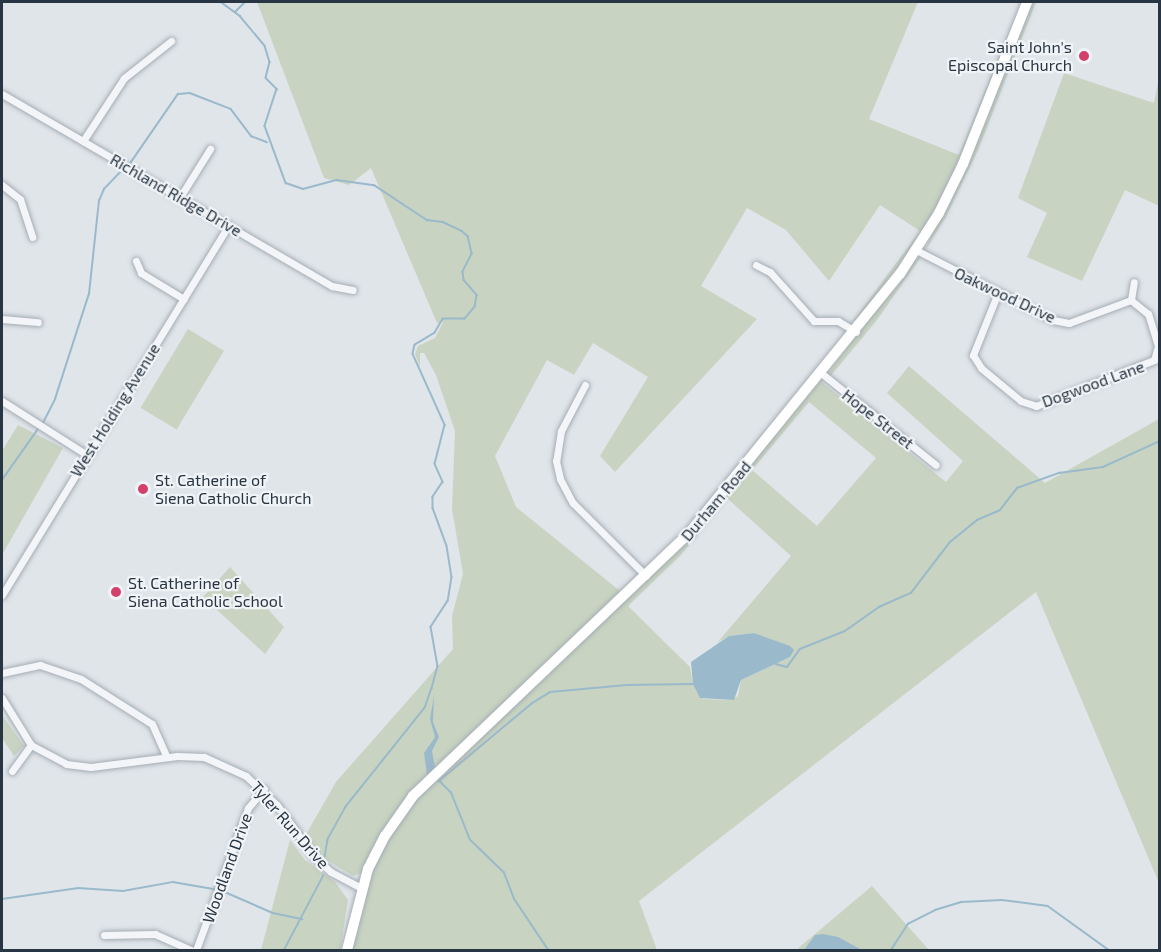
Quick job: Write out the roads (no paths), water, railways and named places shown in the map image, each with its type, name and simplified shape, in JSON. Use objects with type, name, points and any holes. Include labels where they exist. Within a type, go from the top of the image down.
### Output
[{"type":"main road","name":"Durham Road","points":[[347,951],[361,888],[385,836],[420,789],[690,532],[856,332],[916,250],[963,164],[1027,2]]},
{"type":"street","points":[[83,141],[124,78],[171,41]]},
{"type":"street","name":"Richland Ridge Drive","points":[[2,94],[332,286],[353,290]]},
{"type":"street","points":[[180,197],[210,149]]},
{"type":"street","points":[[2,185],[20,199],[32,237]]},
{"type":"street","name":"West Holding Avenue","points":[[2,595],[229,225]]},
{"type":"street","name":"Oakwood Drive","points":[[916,250],[997,295],[1053,320],[1069,323],[1131,300]]},
{"type":"street","points":[[136,261],[141,273],[184,299]]},
{"type":"street","points":[[756,265],[774,276],[814,321],[838,321],[856,332]]},
{"type":"street","points":[[1131,300],[1134,282]]},
{"type":"street","name":"Dogwood Lane","points":[[997,295],[973,354],[981,368],[1021,400],[1036,406],[1127,374],[1154,360],[1158,346],[1148,314],[1131,300]]},
{"type":"street","points":[[2,319],[38,322]]},
{"type":"street","name":"Hope Street","points":[[820,374],[936,465]]},
{"type":"street","points":[[585,385],[561,431],[556,461],[560,479],[573,504],[646,576]]},
{"type":"street","points":[[2,401],[87,455]]},
{"type":"street","points":[[2,673],[40,665],[81,679],[152,724],[165,756]]},
{"type":"street","name":"Tyler Run Drive","points":[[2,698],[31,745],[55,760],[91,767],[165,756],[204,757],[223,764],[264,789],[315,858],[331,872],[361,888]]},
{"type":"street","points":[[12,771],[31,745]]},
{"type":"street","name":"Woodland Drive","points":[[196,951],[248,808],[264,789]]},
{"type":"street","points":[[104,935],[155,934],[191,951]]},
{"type":"water","points":[[754,633],[790,646],[794,650],[790,657],[741,680],[734,700],[700,698],[693,684],[691,662],[729,636]]},
{"type":"water","points":[[434,696],[433,722],[439,737],[432,751],[435,767],[427,775],[424,753],[435,737],[430,719]]},
{"type":"water","points":[[815,935],[838,937],[862,950],[804,950]]},
{"type":"waterway","points":[[221,2],[240,16],[265,46],[270,62],[266,78],[277,89],[265,126],[286,183],[303,189],[337,180],[374,185],[427,220],[443,222],[462,231],[468,236],[472,254],[463,272],[464,280],[477,295],[475,307],[465,319],[443,319],[435,333],[415,345],[413,354],[445,425],[435,464],[443,482],[433,497],[433,508],[447,546],[452,577],[448,601],[431,627],[438,666],[425,708],[346,807],[328,840],[325,857]]},
{"type":"waterway","points":[[235,12],[245,2]]},
{"type":"waterway","points":[[129,165],[178,94],[190,93],[231,109],[251,136],[267,142]]},
{"type":"waterway","points":[[43,423],[55,399],[89,294],[99,201],[104,189],[125,167]]},
{"type":"waterway","points":[[2,480],[38,429]]},
{"type":"waterway","points":[[776,664],[787,667],[800,649],[845,631],[879,607],[911,593],[950,542],[977,520],[1000,510],[1017,488],[1059,473],[1103,467],[1160,441]]},
{"type":"waterway","points":[[548,950],[514,899],[504,873],[470,840],[451,793],[439,781],[531,704],[550,692],[627,685],[693,684]]},
{"type":"waterway","points":[[284,950],[323,876]]},
{"type":"waterway","points":[[2,899],[78,888],[123,891],[173,882],[214,889]]},
{"type":"waterway","points":[[225,892],[273,913],[302,919]]},
{"type":"waterway","points":[[891,950],[908,924],[935,910],[961,902],[1002,900],[1048,906],[1109,950]]},
{"type":"place","name":"Saint John's Episcopal Church","points":[[1084,56]]},
{"type":"place","name":"St. Catherine of Siena Catholic Church","points":[[143,489]]},
{"type":"place","name":"St. Catherine of Siena Catholic School","points":[[116,592]]}]
